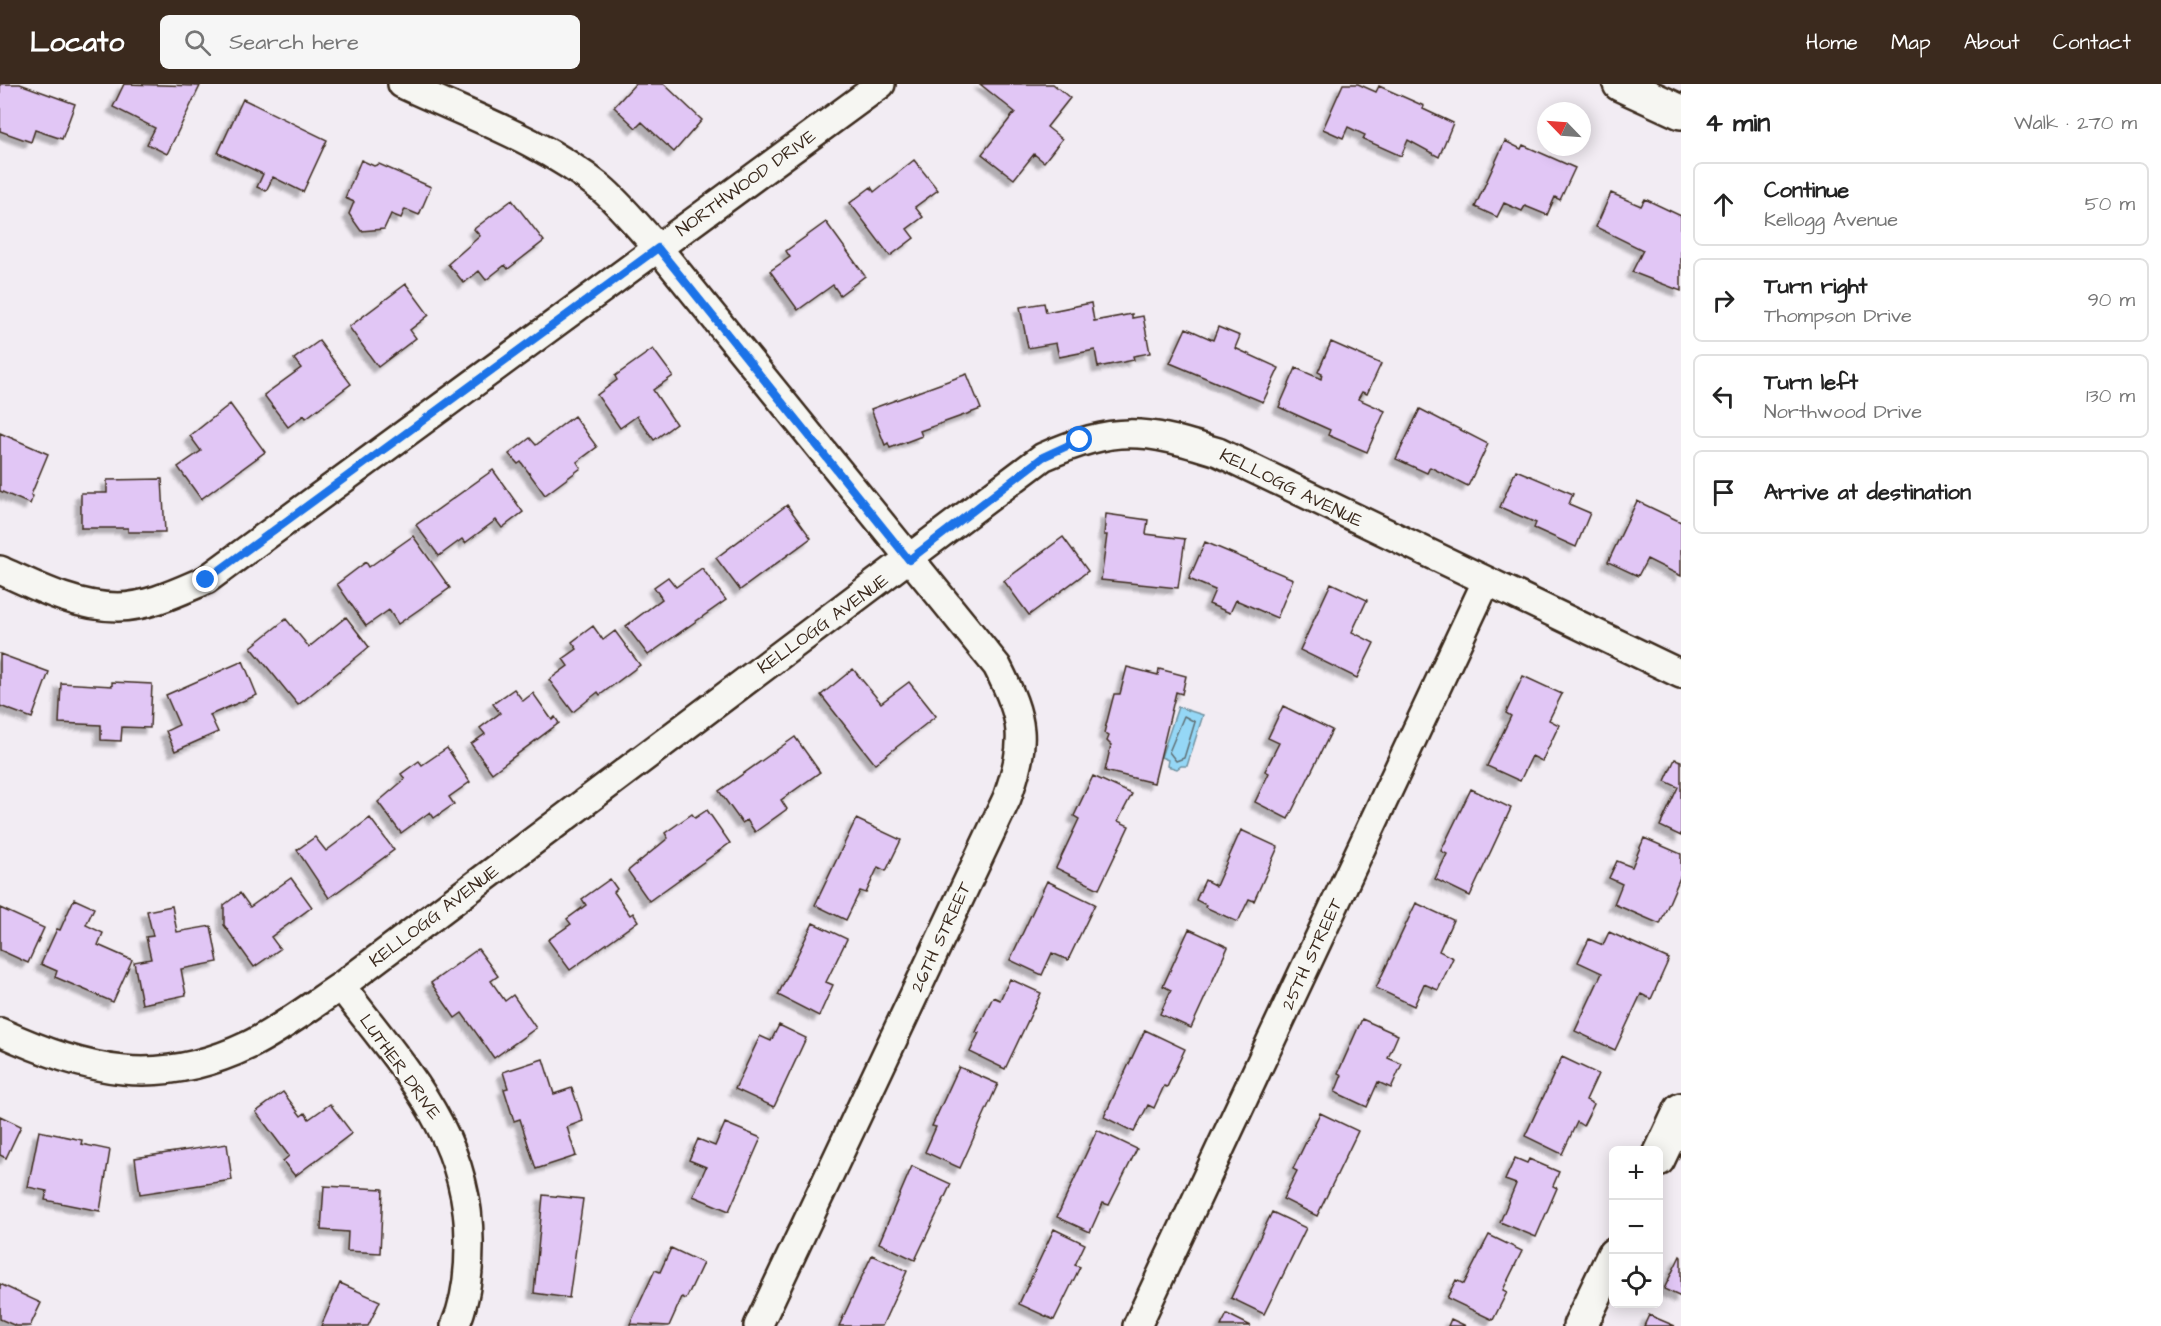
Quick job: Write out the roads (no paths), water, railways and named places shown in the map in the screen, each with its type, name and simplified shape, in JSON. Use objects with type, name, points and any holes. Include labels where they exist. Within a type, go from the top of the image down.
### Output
[{"type":"main road","points":[[1620,84],[1681,112]]},
{"type":"main road","points":[[1663,1149],[1681,1110]]},
{"type":"main road","points":[[1580,1326],[1609,1265]]},
{"type":"street","name":"26TH STREET","points":[[402,84],[541,148],[601,188],[658,248],[997,666],[1011,694],[1020,726],[1020,759],[1007,798],[758,1326]]},
{"type":"street","name":"NORTHWOOD DRIVE","points":[[0,570],[82,603],[120,607],[168,596],[206,580],[881,84]]},
{"type":"street","name":"KELLOGG AVENUE","points":[[0,1032],[49,1054],[86,1066],[128,1071],[171,1070],[209,1062],[251,1044],[341,986],[640,758],[909,560],[1043,457],[1080,440],[1127,432],[1168,436],[1218,452],[1681,674]]},
{"type":"street","name":"25TH STREET","points":[[1137,1326],[1486,582]]},
{"type":"street","name":"LUTHER DRIVE","points":[[341,986],[423,1093],[444,1129],[462,1175],[470,1222],[469,1277],[458,1325]]},
{"type":"water","points":[[1178,707],[1203,715],[1187,766],[1177,769],[1167,766],[1168,760],[1161,757]]}]
